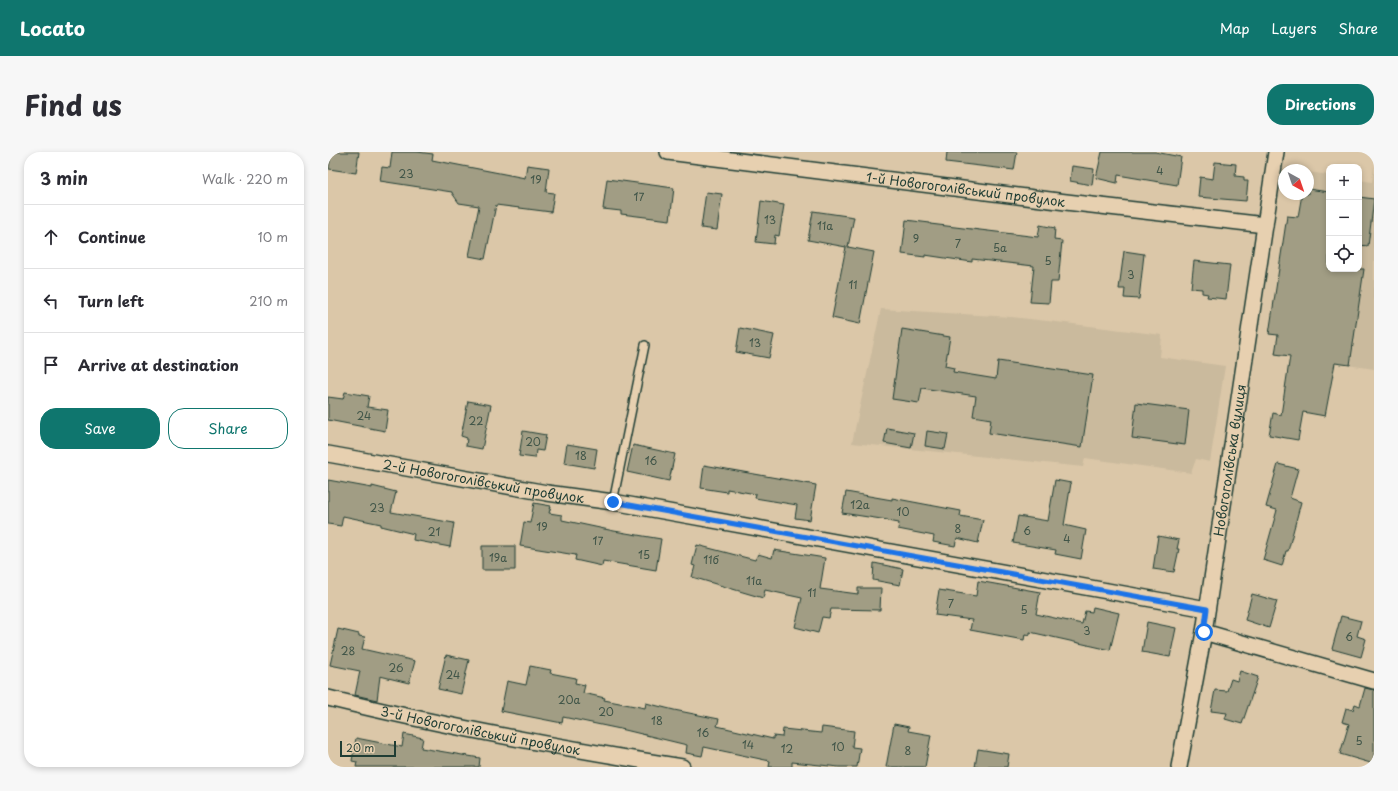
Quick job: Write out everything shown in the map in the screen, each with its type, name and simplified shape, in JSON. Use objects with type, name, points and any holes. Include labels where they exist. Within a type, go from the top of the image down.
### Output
[{"type":"street","name":"1-й Новогоголівський провулок","points":[[668,152],[1066,202],[1265,225]]},
{"type":"street","name":"Новогоголівська вулиця","points":[[1179,767],[1204,632],[1276,152]]},
{"type":"street","name":"2-й Новогоголівський провулок","points":[[328,454],[547,493],[613,502],[1207,609]]},
{"type":"street","points":[[1204,632],[1374,681]]},
{"type":"street","name":"3-й Новогоголівський провулок","points":[[328,698],[393,715],[475,731],[682,767]]},
{"type":"lane","points":[[613,502],[645,345]]},
{"type":"shaded area","points":[[1374,164],[1374,369],[1275,354],[1278,335],[1269,334],[1287,216],[1298,217],[1305,200],[1314,200],[1314,173],[1326,175],[1326,272],[1362,272],[1362,180],[1372,182]]},
{"type":"shaded area","points":[[881,309],[1011,317],[1162,335],[1160,357],[1225,366],[1210,462],[1196,459],[1191,473],[1085,458],[1083,467],[852,443]]},
{"type":"building","points":[[331,152],[359,152],[356,173],[329,169]]},
{"type":"building","points":[[392,152],[417,152],[433,154],[432,160],[525,178],[527,165],[549,168],[546,192],[554,193],[551,212],[496,205],[485,259],[469,256],[479,206],[459,203],[452,192],[380,181],[382,167],[390,168]]},
{"type":"building","points":[[947,152],[1017,152],[1014,170],[946,162]]},
{"type":"building","points":[[1102,152],[1155,152],[1181,157],[1177,185],[1118,175],[1117,183],[1096,178]]},
{"type":"building","points":[[1215,162],[1236,164],[1235,176],[1244,177],[1244,181],[1248,181],[1246,201],[1198,197],[1200,177],[1213,179]]},
{"type":"building","points":[[1072,166],[1094,169],[1092,185],[1070,181]]},
{"type":"building","points":[[607,179],[674,188],[670,220],[621,214],[621,211],[603,209]]},
{"type":"building","points":[[1314,190],[1326,192],[1326,272],[1362,272],[1362,269],[1364,269],[1350,365],[1335,363],[1325,416],[1303,412],[1298,440],[1269,435],[1273,413],[1281,415],[1290,356],[1275,354],[1278,335],[1269,334],[1287,216],[1298,217],[1301,200],[1314,200]]},
{"type":"building","points":[[706,192],[722,194],[717,230],[701,228]]},
{"type":"building","points":[[1362,197],[1374,199],[1368,246],[1362,245]]},
{"type":"building","points":[[761,201],[784,205],[779,236],[775,235],[774,244],[756,242]]},
{"type":"building","points":[[813,211],[854,217],[848,247],[874,252],[860,324],[832,318],[846,247],[808,240]]},
{"type":"building","points":[[906,220],[1038,237],[1040,225],[1055,228],[1054,240],[1062,241],[1058,282],[1051,282],[1049,303],[1030,302],[1034,266],[972,259],[972,262],[925,255],[925,257],[902,254]]},
{"type":"building","points":[[1124,251],[1144,254],[1139,299],[1124,298],[1125,289],[1119,289]]},
{"type":"building","points":[[1194,261],[1230,265],[1226,299],[1207,297],[1208,294],[1202,293],[1202,289],[1191,288]]},
{"type":"building","points":[[740,328],[774,335],[769,358],[736,352]]},
{"type":"building","points":[[902,329],[950,337],[945,366],[954,368],[953,372],[996,379],[998,361],[1093,375],[1082,447],[989,433],[991,419],[973,416],[976,396],[922,388],[919,403],[892,399]]},
{"type":"building","points":[[345,392],[369,396],[367,407],[388,410],[385,431],[328,420],[328,397],[343,399]]},
{"type":"building","points":[[468,401],[491,405],[482,449],[466,446],[467,438],[461,436]]},
{"type":"building","points":[[1136,403],[1189,410],[1185,445],[1132,438]]},
{"type":"building","points":[[887,428],[914,433],[911,448],[884,443]]},
{"type":"building","points":[[523,431],[546,435],[543,451],[536,450],[535,458],[519,456]]},
{"type":"building","points":[[927,431],[948,434],[945,449],[925,446]]},
{"type":"building","points":[[567,444],[597,449],[594,468],[564,463]]},
{"type":"building","points":[[633,445],[675,454],[669,481],[627,472]]},
{"type":"building","points":[[1278,464],[1298,469],[1290,498],[1301,502],[1288,551],[1286,551],[1282,566],[1263,560],[1277,510],[1266,507]]},
{"type":"building","points":[[704,465],[816,485],[810,520],[795,518],[797,505],[755,498],[756,494],[727,489],[727,492],[701,488]]},
{"type":"building","points":[[328,480],[372,488],[372,486],[396,492],[391,512],[454,523],[450,547],[413,540],[414,534],[381,526],[381,524],[343,516],[341,526],[328,524]]},
{"type":"building","points":[[1055,480],[1071,483],[1064,525],[1086,530],[1081,559],[1055,554],[1056,550],[1013,543],[1018,516],[1048,521]]},
{"type":"building","points":[[846,492],[892,500],[892,498],[961,511],[960,516],[983,520],[978,543],[957,538],[955,546],[933,542],[934,536],[898,529],[899,523],[842,513]]},
{"type":"building","points":[[534,503],[551,506],[549,513],[562,515],[562,520],[661,539],[656,570],[603,561],[602,566],[575,560],[576,555],[520,546],[524,522],[530,523]]},
{"type":"building","points":[[1158,536],[1179,540],[1177,549],[1179,549],[1174,572],[1153,569]]},
{"type":"building","points":[[697,545],[755,560],[758,554],[772,558],[774,550],[825,558],[820,589],[858,594],[858,588],[881,588],[880,610],[831,609],[829,618],[822,617],[818,633],[795,627],[802,598],[765,590],[763,598],[692,577],[695,566],[692,565]]},
{"type":"building","points":[[482,546],[515,546],[515,570],[482,570]]},
{"type":"building","points":[[874,563],[903,569],[900,585],[873,580]]},
{"type":"building","points":[[978,581],[1040,592],[1036,614],[1082,624],[1085,611],[1092,612],[1093,607],[1119,613],[1110,650],[1030,632],[1030,635],[1025,634],[1024,640],[970,630],[972,620],[935,615],[939,590],[976,596]]},
{"type":"building","points":[[1252,594],[1277,601],[1269,628],[1245,620]]},
{"type":"building","points":[[1341,616],[1361,621],[1357,636],[1366,639],[1361,657],[1332,649]]},
{"type":"building","points":[[1147,622],[1176,628],[1170,657],[1142,652]]},
{"type":"building","points":[[338,629],[365,637],[362,649],[415,661],[409,683],[380,676],[377,700],[355,695],[360,671],[330,665]]},
{"type":"building","points":[[446,655],[469,660],[461,694],[438,689]]},
{"type":"building","points":[[530,666],[551,670],[550,673],[576,678],[575,683],[585,685],[583,693],[605,698],[604,700],[645,708],[646,703],[719,719],[717,726],[773,739],[773,736],[782,737],[783,729],[821,733],[822,727],[854,731],[852,747],[860,748],[857,767],[839,767],[792,762],[792,767],[769,767],[770,761],[704,747],[702,756],[686,753],[687,745],[563,717],[562,723],[501,711],[507,681],[526,685]]},
{"type":"building","points":[[1240,671],[1258,677],[1242,724],[1225,719],[1227,713],[1211,711],[1215,690],[1227,691],[1231,679],[1237,681]]},
{"type":"building","points":[[1365,688],[1374,690],[1374,764],[1340,754],[1349,724],[1342,722],[1346,708],[1353,710],[1355,704],[1360,706]]},
{"type":"building","points":[[894,724],[909,727],[908,731],[931,735],[925,767],[886,767]]},
{"type":"building","points":[[404,734],[423,738],[421,748],[480,758],[479,767],[356,767],[357,762],[352,761],[356,738],[402,747]]},
{"type":"building","points":[[978,749],[1009,754],[1007,767],[975,767]]},
{"type":"route","points":[[613,502],[1207,609],[1204,632]]}]
